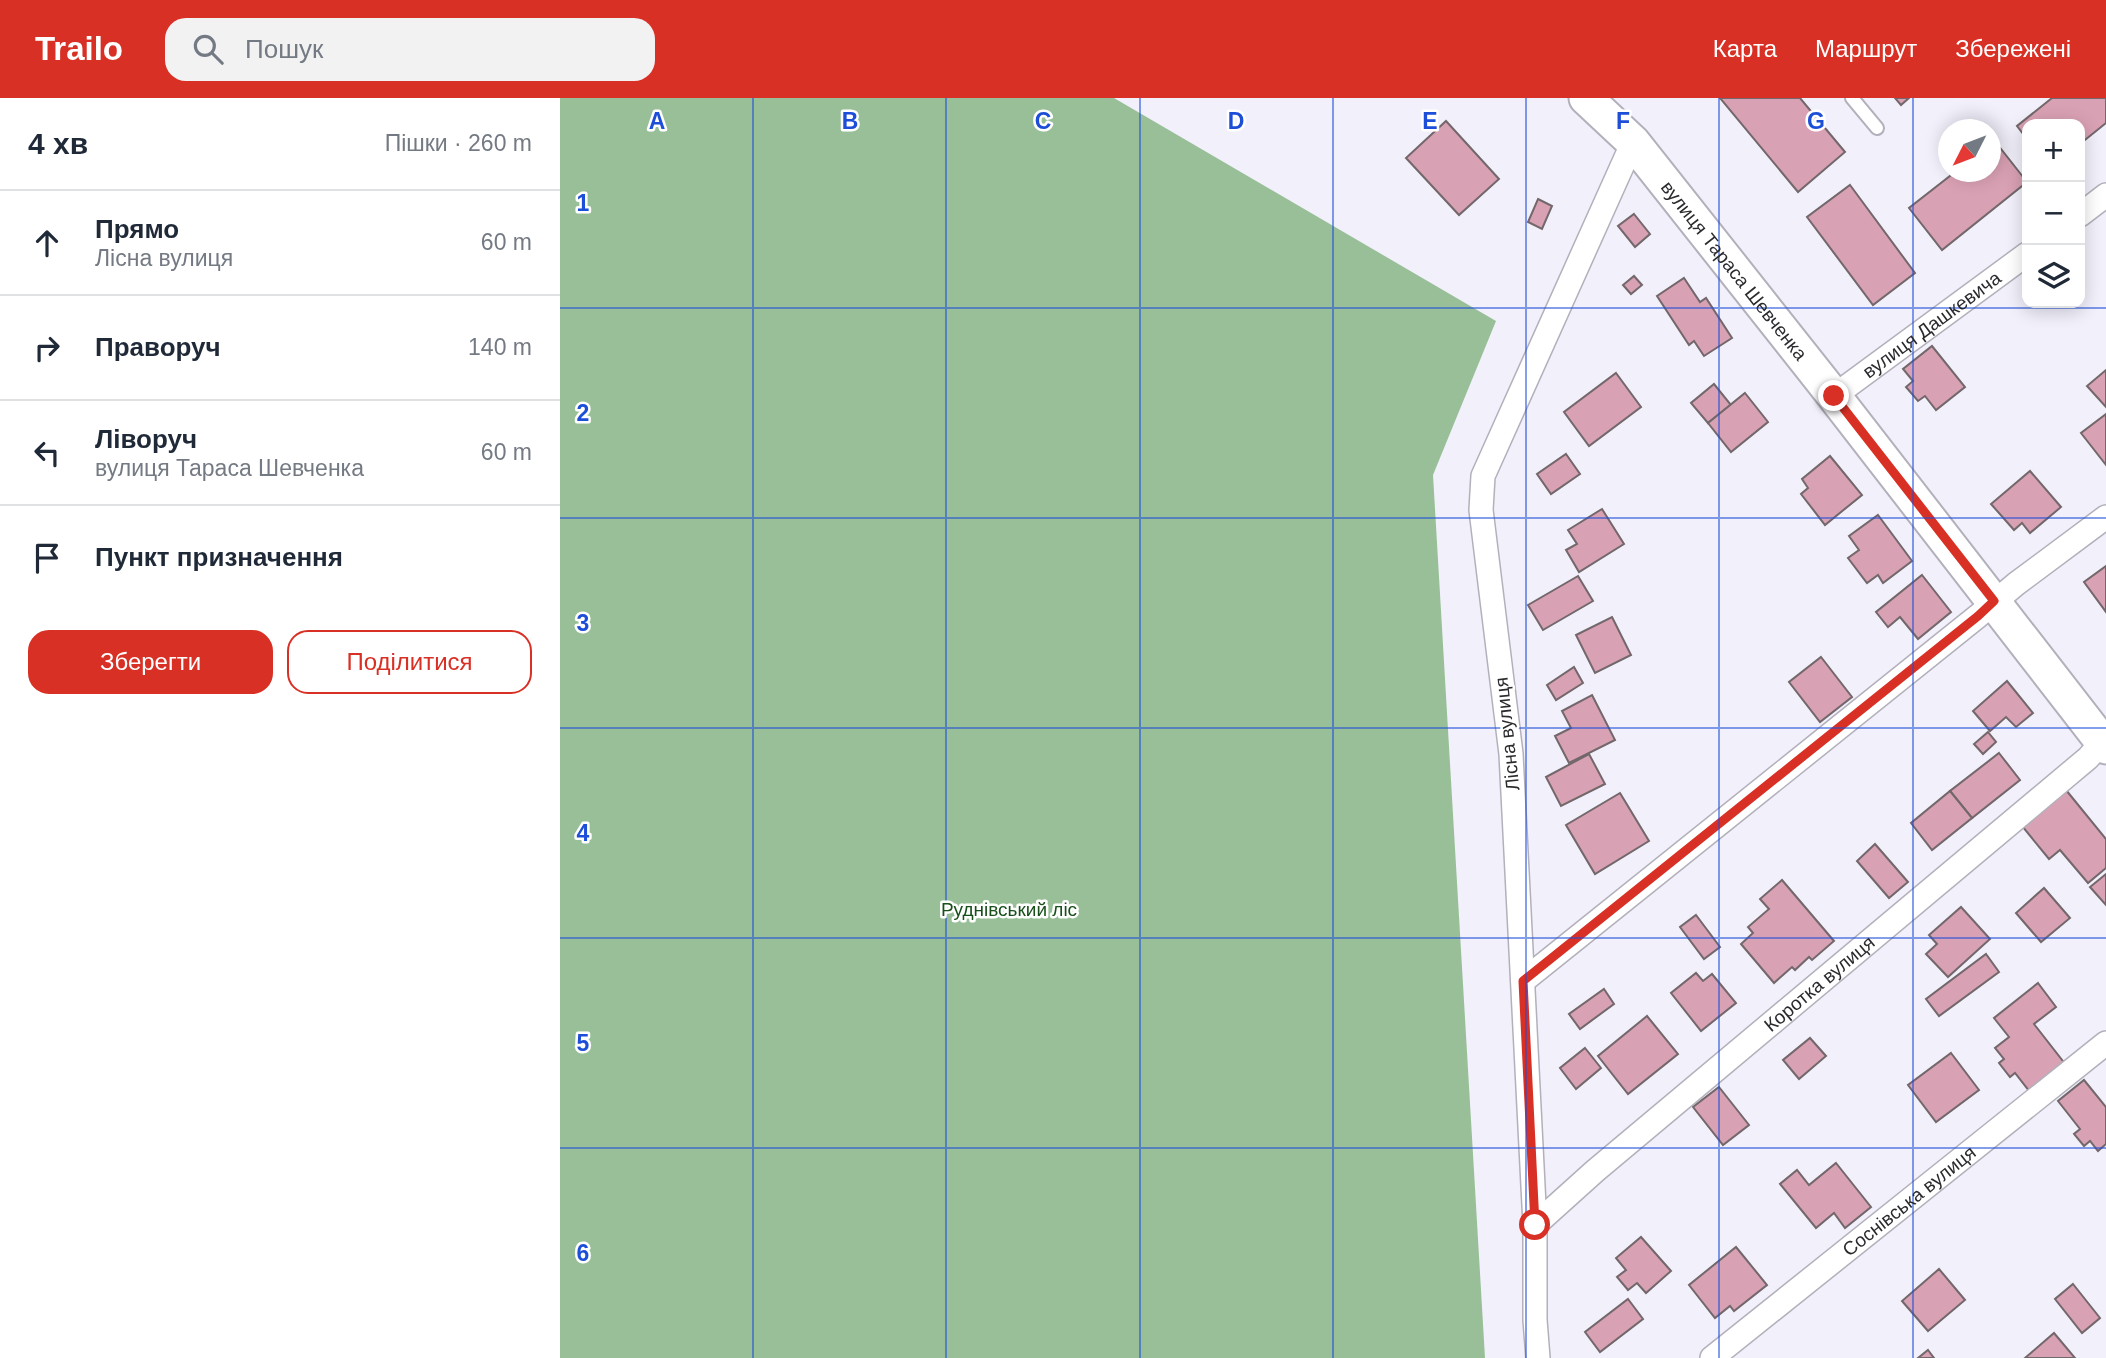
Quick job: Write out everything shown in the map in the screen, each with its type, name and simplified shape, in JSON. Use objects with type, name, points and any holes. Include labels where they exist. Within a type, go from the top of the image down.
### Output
[{"type":"street","name":"вулиця Тараса Шевченка","points":[[1586,98],[1633,142],[2104,744]]},
{"type":"street","name":"Лісна вулиця","points":[[1538,1358],[1535,1320],[1535,1225],[1511,754],[1481,510],[1483,476],[1633,142]]},
{"type":"street","points":[[2085,211],[2106,195]]},
{"type":"street","name":"вулиця Дашкевича","points":[[1834,396],[2022,258]]},
{"type":"street","points":[[1523,981],[1994,601],[2106,517]]},
{"type":"street","name":"Коротка вулиця","points":[[1535,1225],[1595,1171],[2104,744]]},
{"type":"street","name":"Соснівська вулиця","points":[[1712,1358],[2106,1043]]},
{"type":"lane","points":[[1852,98],[1877,128]]},
{"type":"green space","name":"Руднівський ліс","points":[[560,98],[1114,98],[1496,321],[1433,475],[1485,1358],[560,1358]]},
{"type":"building","points":[[1720,98],[1800,98],[1845,152],[1798,192]]},
{"type":"building","points":[[1895,98],[1909,98],[1901,105]]},
{"type":"building","points":[[2052,98],[2106,98],[2106,123],[2085,140],[2085,119],[2026,119]]},
{"type":"building","points":[[1446,121],[1499,179],[1459,215],[1406,158]]},
{"type":"building","points":[[2001,149],[2022,176],[2022,186],[1942,250],[1909,208],[1942,182],[2001,182]]},
{"type":"building","points":[[1850,185],[1915,273],[1873,305],[1807,217]]},
{"type":"building","points":[[1538,199],[1552,206],[1542,229],[1528,222]]},
{"type":"building","points":[[1634,214],[1650,234],[1635,247],[1618,226]]},
{"type":"building","points":[[1634,276],[1642,285],[1631,294],[1623,285]]},
{"type":"building","points":[[1684,278],[1700,302],[1706,298],[1732,338],[1704,356],[1694,341],[1689,345],[1657,296]]},
{"type":"building","points":[[1932,346],[1965,387],[1936,410],[1925,396],[1918,401],[1906,387],[1913,381],[1903,369]]},
{"type":"building","points":[[2106,370],[2106,407],[2087,386]]},
{"type":"building","points":[[1616,373],[1641,407],[1589,446],[1564,412]]},
{"type":"building","points":[[1714,384],[1731,405],[1708,423],[1691,403]]},
{"type":"building","points":[[1745,393],[1768,422],[1731,452],[1708,423]]},
{"type":"building","points":[[2106,414],[2106,465],[2081,433]]},
{"type":"building","points":[[1566,454],[1580,474],[1551,494],[1537,474]]},
{"type":"building","points":[[1830,456],[1862,495],[1825,525],[1801,494],[1808,488],[1802,479]]},
{"type":"building","points":[[2030,471],[2061,507],[2030,533],[2022,523],[2014,530],[1991,504]]},
{"type":"building","points":[[1602,509],[1624,544],[1579,572],[1566,550],[1577,544],[1568,530]]},
{"type":"building","points":[[1878,515],[1912,561],[1883,583],[1878,575],[1867,583],[1848,558],[1859,550],[1849,536]]},
{"type":"building","points":[[2106,566],[2106,612],[2084,582]]},
{"type":"building","points":[[1922,575],[1951,612],[1918,639],[1900,617],[1888,627],[1876,612]]},
{"type":"building","points":[[1578,576],[1593,601],[1543,630],[1528,605]]},
{"type":"building","points":[[1612,617],[1631,655],[1595,673],[1576,635]]},
{"type":"building","points":[[1821,657],[1852,697],[1820,722],[1789,682]]},
{"type":"building","points":[[1574,667],[1583,683],[1556,700],[1547,685]]},
{"type":"building","points":[[2007,681],[2033,713],[2016,727],[2006,717],[1990,731],[1973,711]]},
{"type":"building","points":[[1592,695],[1615,740],[1569,763],[1555,736],[1571,728],[1562,711]]},
{"type":"building","points":[[1988,732],[1996,742],[1983,754],[1974,744]]},
{"type":"building","points":[[1999,753],[2020,780],[1972,818],[1950,791]]},
{"type":"building","points":[[1589,754],[1605,784],[1561,806],[1546,777]]},
{"type":"building","points":[[2066,790],[2106,839],[2106,868],[2088,883],[2060,850],[2049,859],[2022,826]]},
{"type":"building","points":[[1950,791],[1972,818],[1932,850],[1911,823]]},
{"type":"building","points":[[1620,793],[1649,841],[1595,874],[1566,825]]},
{"type":"building","points":[[1875,844],[1908,882],[1889,898],[1857,861]]},
{"type":"building","points":[[2106,874],[2106,905],[2090,887]]},
{"type":"building","points":[[1782,880],[1834,941],[1812,960],[1809,957],[1795,970],[1792,967],[1774,983],[1741,944],[1753,933],[1748,927],[1769,909],[1760,899]]},
{"type":"building","points":[[2044,888],[2070,918],[2041,942],[2016,913]]},
{"type":"building","points":[[1961,907],[1990,939],[1948,977],[1926,954],[1937,944],[1929,935]]},
{"type":"building","points":[[1696,915],[1720,947],[1704,959],[1680,927]]},
{"type":"building","points":[[1986,954],[1999,972],[1939,1016],[1926,999]]},
{"type":"building","points":[[1696,973],[1703,981],[1712,974],[1736,1003],[1701,1031],[1671,993]]},
{"type":"building","points":[[2038,983],[2056,1007],[2034,1024],[2066,1065],[2030,1092],[2015,1073],[2010,1077],[1999,1063],[2004,1059],[1995,1048],[2009,1037],[1994,1018]]},
{"type":"building","points":[[1604,989],[1614,1004],[1580,1029],[1569,1014]]},
{"type":"building","points":[[1647,1016],[1678,1054],[1628,1094],[1598,1056]]},
{"type":"building","points":[[1810,1038],[1826,1056],[1799,1079],[1783,1060]]},
{"type":"building","points":[[1585,1048],[1601,1068],[1576,1089],[1560,1068]]},
{"type":"building","points":[[1951,1053],[1979,1090],[1936,1122],[1908,1085]]},
{"type":"building","points":[[2084,1080],[2106,1107],[2106,1144],[2098,1151],[2090,1141],[2084,1146],[2074,1134],[2080,1129],[2058,1101]]},
{"type":"building","points":[[1719,1087],[1749,1125],[1723,1145],[1693,1107]]},
{"type":"building","points":[[1836,1163],[1871,1207],[1845,1228],[1834,1213],[1816,1228],[1780,1184],[1797,1170],[1809,1185]]},
{"type":"building","points":[[1641,1237],[1671,1271],[1646,1293],[1637,1283],[1628,1290],[1617,1277],[1626,1270],[1616,1258]]},
{"type":"building","points":[[1736,1247],[1767,1285],[1734,1311],[1730,1306],[1715,1318],[1689,1285]]},
{"type":"building","points":[[1939,1269],[1965,1300],[1928,1331],[1902,1301]]},
{"type":"building","points":[[2073,1284],[2100,1318],[2082,1333],[2055,1299]]},
{"type":"building","points":[[1628,1299],[1643,1319],[1600,1352],[1585,1332]]},
{"type":"building","points":[[2054,1333],[2075,1358],[2025,1358]]},
{"type":"building","points":[[1928,1350],[1934,1358],[1918,1358]]},
{"type":"route","points":[[1535,1225],[1523,981],[1994,601],[1834,396]]}]
